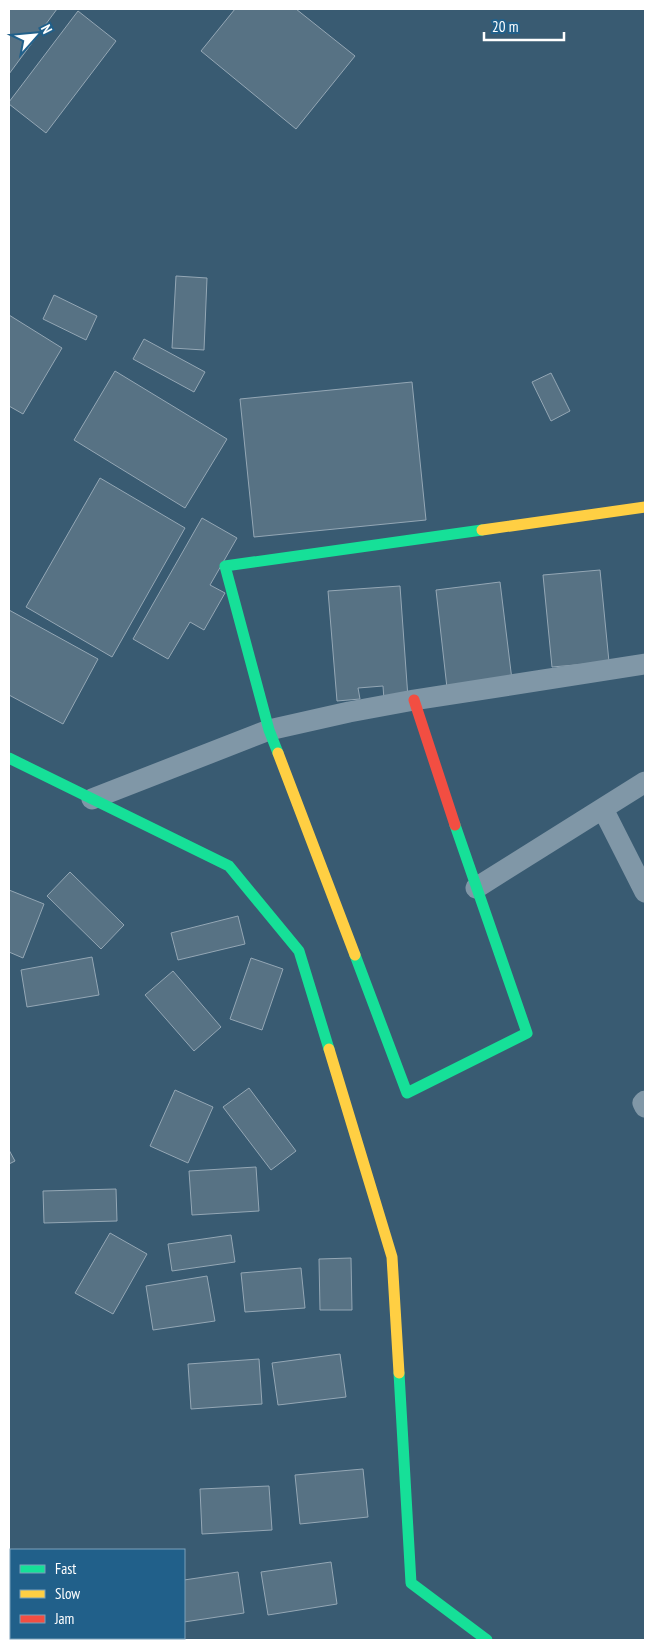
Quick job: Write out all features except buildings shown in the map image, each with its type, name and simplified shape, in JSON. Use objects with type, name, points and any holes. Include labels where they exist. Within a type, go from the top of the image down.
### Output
[{"type":"street","points":[[414,700],[476,888],[527,1034],[408,1093],[268,730],[225,566],[645,507]]},
{"type":"street","points":[[92,799],[268,730],[414,700],[645,664]]},
{"type":"street","points":[[9,758],[229,866],[300,951],[392,1257],[411,1583],[487,1640]]},
{"type":"street","points":[[476,888],[645,782]]},
{"type":"street","points":[[603,809],[645,892]]},
{"type":"street","points":[[645,1102],[643,1103],[645,1107]]},
{"type":"traffic: fast","points":[[278,753],[269,730],[225,566],[482,530]]},
{"type":"traffic: fast","points":[[9,758],[229,866],[299,951],[329,1049]]},
{"type":"traffic: fast","points":[[355,955],[407,1093],[527,1033],[455,825]]},
{"type":"traffic: fast","points":[[399,1373],[411,1583],[487,1640]]},
{"type":"traffic: slow","points":[[482,530],[645,507]]},
{"type":"traffic: slow","points":[[278,753],[355,955]]},
{"type":"traffic: slow","points":[[329,1049],[392,1257],[399,1373]]},
{"type":"traffic: jam","points":[[414,700],[455,825]]}]
